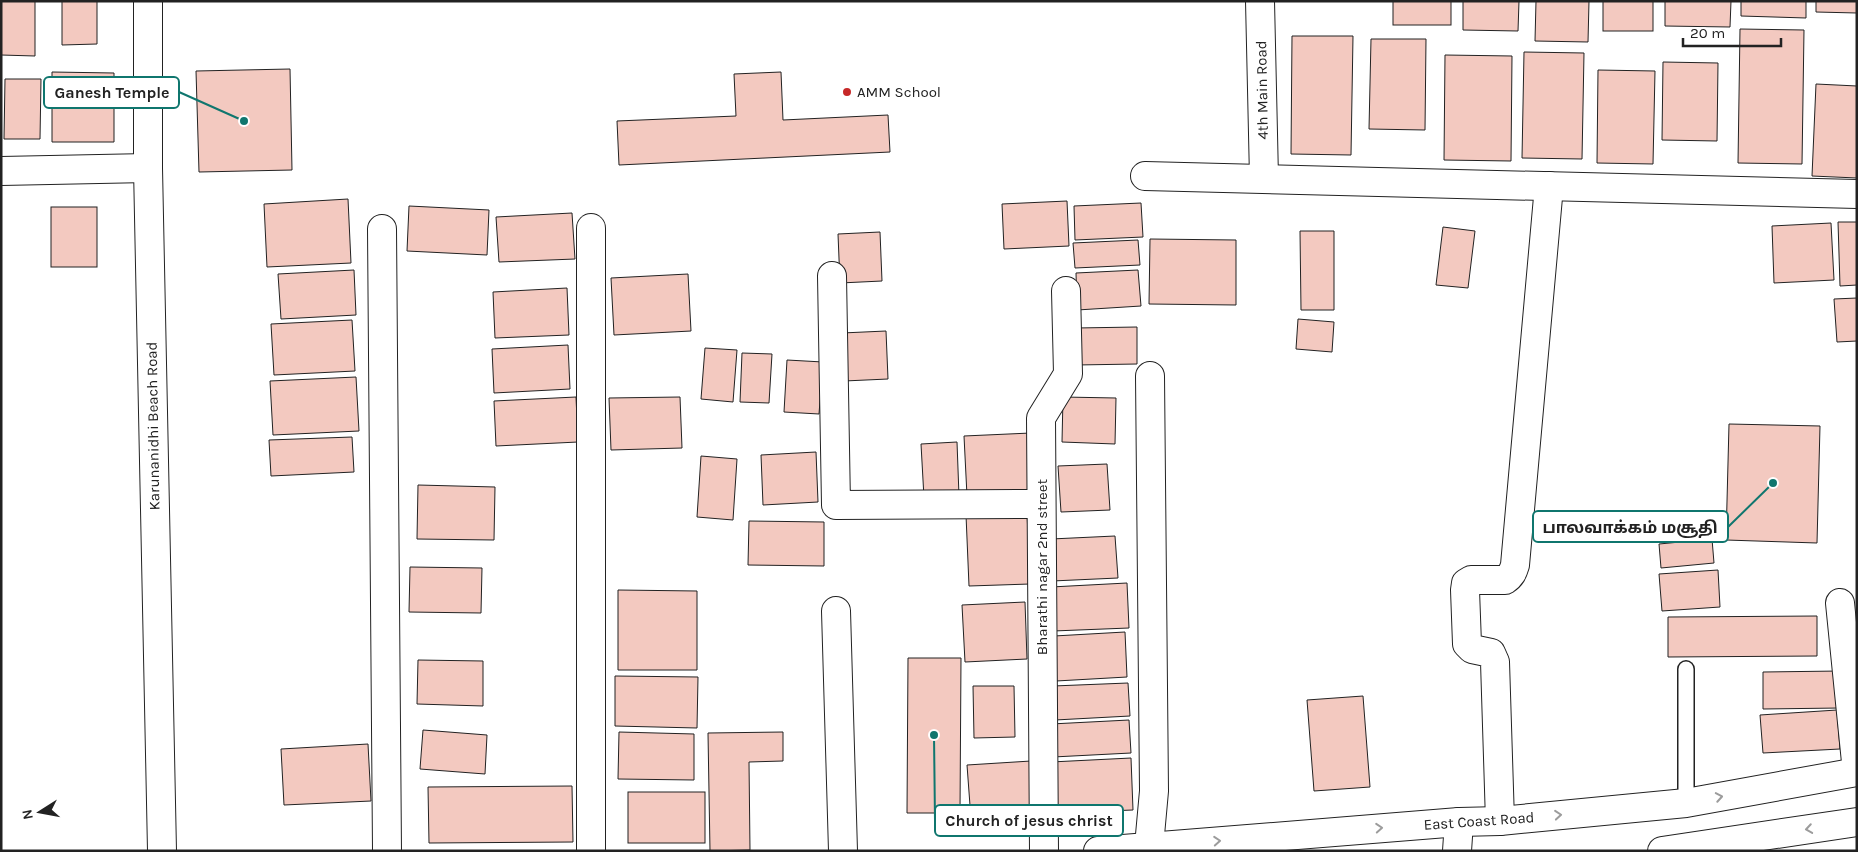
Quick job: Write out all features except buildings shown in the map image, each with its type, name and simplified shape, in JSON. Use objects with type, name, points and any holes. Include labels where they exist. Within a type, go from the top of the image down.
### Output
[{"type":"street","name":"Karunanidhi Beach Road","points":[[148,1],[148,168],[162,851]]},
{"type":"street","name":"4th Main Road","points":[[1260,1],[1264,178]]},
{"type":"street","points":[[1,170],[148,168]]},
{"type":"street","points":[[1145,176],[1857,194]]},
{"type":"street","points":[[1500,821],[1496,662],[1491,653],[1472,648],[1467,644],[1465,590],[1466,583],[1471,580],[1505,580],[1512,573],[1514,565],[1549,186]]},
{"type":"street","points":[[591,228],[591,851]]},
{"type":"street","points":[[382,229],[387,851]]},
{"type":"street","points":[[832,276],[836,505],[1041,504]]},
{"type":"street","name":"Bharathi nagar 2nd street","points":[[1044,851],[1041,418],[1068,374],[1066,291]]},
{"type":"street","points":[[1149,846],[1154,792],[1150,376]]},
{"type":"street","points":[[1840,603],[1857,772]]},
{"type":"street","points":[[836,611],[843,851]]},
{"type":"street","name":"East Coast Road","points":[[1098,851],[1459,822],[1500,821],[1686,803],[1857,772]]},
{"type":"street","points":[[1457,851],[1459,822]]},
{"type":"street","points":[[1662,851],[1857,822]]},
{"type":"lane","points":[[1686,669],[1686,803]]},
{"type":"place","name":"AMM School","points":[[847,92]]},
{"type":"place","name":"Ganesh Temple","points":[[244,121]]},
{"type":"place","name":"பாலவாக்கம் மசூதி","points":[[1773,483]]},
{"type":"place","name":"Church of jesus christ","points":[[934,735]]}]
